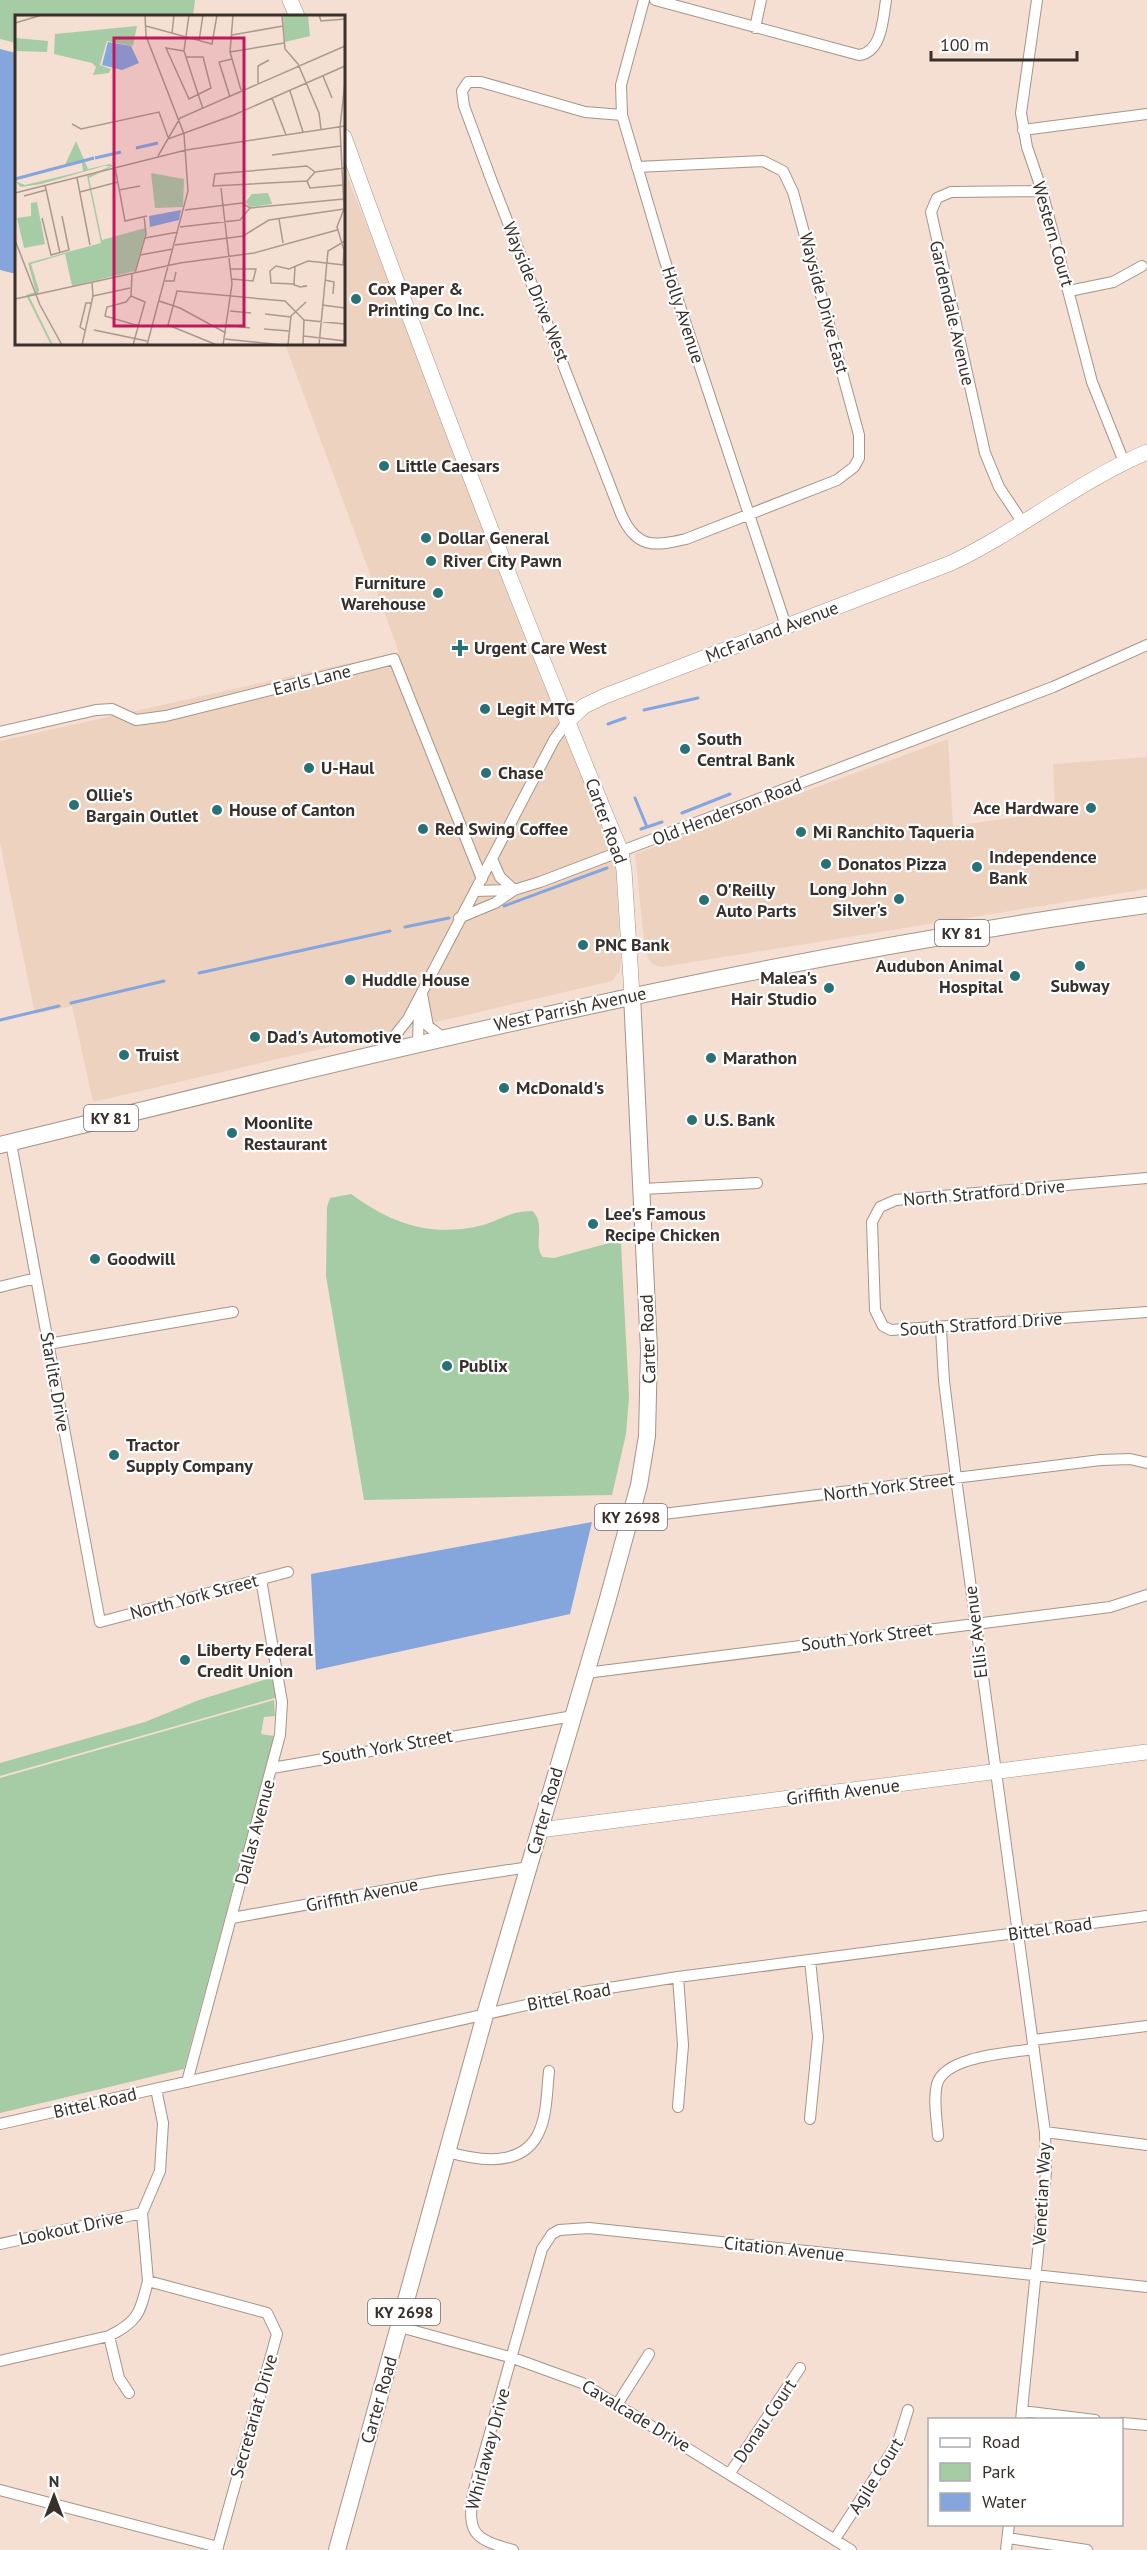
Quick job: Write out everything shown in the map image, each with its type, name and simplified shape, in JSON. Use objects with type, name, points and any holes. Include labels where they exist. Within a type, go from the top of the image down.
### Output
[{"type":"main road","name":"West Parrish Avenue","points":[[5,1144],[442,1037],[632,995],[941,937],[1147,905]]},
{"type":"main road","name":"Carter Road","points":[[337,2550],[485,2014],[631,1518],[643,1461],[650,1396],[632,995]]},
{"type":"street","points":[[290,0],[297,15]]},
{"type":"street","name":"Holly Avenue","points":[[644,0],[621,85],[622,115],[748,516],[786,626]]},
{"type":"street","points":[[655,0],[859,55],[871,52],[882,24],[886,0]]},
{"type":"street","points":[[755,28],[760,0]]},
{"type":"street","name":"Western Court","points":[[1037,0],[1021,113],[1023,130],[1042,191],[1092,382],[1124,462]]},
{"type":"street","name":"Wayside Drive West","points":[[622,115],[585,112],[482,82],[468,82],[462,91],[464,106],[488,169],[621,514],[632,534],[650,544],[661,545],[686,539],[748,516]]},
{"type":"street","points":[[1023,130],[1147,114]]},
{"type":"street","name":"Carter Road","points":[[345,140],[393,274],[567,722],[621,852],[632,995]]},
{"type":"street","name":"Wayside Drive East","points":[[637,167],[763,162],[783,171],[793,192],[849,392],[858,435],[858,458],[854,467],[837,480],[748,516]]},
{"type":"street","name":"Gardendale Avenue","points":[[1023,524],[999,487],[985,453],[933,230],[931,212],[937,198],[951,192],[1042,191]]},
{"type":"street","points":[[1069,291],[1113,282],[1142,266]]},
{"type":"street","name":"McFarland Avenue","points":[[475,891],[493,861],[554,740],[567,722],[584,706],[951,563],[990,545],[1076,488],[1147,452]]},
{"type":"street","name":"Old Henderson Road","points":[[475,891],[514,890],[621,852],[1053,687],[1147,645]]},
{"type":"street","name":"Earls Lane","points":[[0,732],[96,710],[112,709],[136,720],[166,716],[394,659],[482,879]]},
{"type":"street","points":[[459,918],[495,903],[514,890],[500,877],[493,861]]},
{"type":"street","points":[[382,1052],[399,1033],[475,891]]},
{"type":"street","points":[[422,993],[428,1026],[442,1037]]},
{"type":"street","points":[[418,1043],[418,1009],[422,993]]},
{"type":"street","name":"Starlite Drive","points":[[5,1144],[36,1278],[100,1622]]},
{"type":"street","name":"North Stratford Drive","points":[[872,1261],[872,1222],[875,1213],[887,1202],[1147,1178]]},
{"type":"street","points":[[642,1190],[757,1183]]},
{"type":"street","name":"South Stratford Drive","points":[[872,1261],[875,1310],[883,1326],[900,1332],[1147,1312]]},
{"type":"street","points":[[0,1287],[36,1278]]},
{"type":"street","points":[[48,1344],[233,1312]]},
{"type":"street","name":"Ellis Avenue","points":[[941,1329],[944,1382],[956,1479],[994,1773],[1018,1934]]},
{"type":"street","name":"North York Street","points":[[631,1518],[1101,1460],[1130,1459],[1147,1463]]},
{"type":"street","name":"North York Street","points":[[100,1622],[288,1572]]},
{"type":"street","name":"Dallas Avenue","points":[[187,2082],[280,1735],[282,1702],[261,1579]]},
{"type":"street","name":"South York Street","points":[[586,1673],[1110,1607],[1147,1595]]},
{"type":"street","name":"South York Street","points":[[272,1768],[573,1716]]},
{"type":"street","name":"Griffith Avenue","points":[[540,1830],[1147,1752]]},
{"type":"street","name":"Griffith Avenue","points":[[232,1918],[529,1867]]},
{"type":"street","name":"Bittel Road","points":[[0,2124],[584,1992],[678,1977],[1147,1916]]},
{"type":"street","name":"Venetian Way","points":[[1018,1934],[1045,2132],[1046,2172],[1022,2415]]},
{"type":"street","points":[[810,1960],[818,2037],[810,2119]]},
{"type":"street","points":[[678,1977],[683,2045],[678,2107]]},
{"type":"street","points":[[938,2136],[935,2092],[940,2078],[950,2067],[1034,2045],[1147,2026]]},
{"type":"street","points":[[448,2152],[470,2158],[492,2160],[508,2158],[528,2147],[539,2132],[549,2072]]},
{"type":"street","points":[[0,2361],[109,2336],[126,2328],[140,2313],[148,2281],[142,2212],[160,2171],[163,2123],[156,2090]]},
{"type":"street","points":[[1045,2132],[1147,2145]]},
{"type":"street","name":"Lookout Drive","points":[[0,2244],[142,2212]]},
{"type":"street","name":"Citation Avenue","points":[[513,2358],[542,2249],[552,2234],[568,2227],[1147,2287]]},
{"type":"street","name":"Secretariat Drive","points":[[148,2281],[267,2313],[277,2334],[217,2548]]},
{"type":"street","name":"Cavalcade Drive","points":[[400,2327],[565,2375],[618,2403],[852,2550]]},
{"type":"street","points":[[109,2336],[119,2378],[129,2393]]},
{"type":"street","points":[[618,2403],[649,2354]]},
{"type":"street","name":"Whirlaway Drive","points":[[513,2358],[473,2493],[469,2517],[475,2533],[482,2539],[513,2550]]},
{"type":"street","name":"Donau Court","points":[[730,2474],[800,2368]]},
{"type":"street","name":"Agile Court","points":[[835,2539],[898,2442],[908,2410]]},
{"type":"street","points":[[1022,2415],[1066,2418]]},
{"type":"street","points":[[1123,2423],[1147,2425]]},
{"type":"street","points":[[0,2490],[217,2548]]},
{"type":"street","points":[[1006,2550],[1009,2526]]},
{"type":"street","points":[[1008,2538],[1087,2550]]},
{"type":"shaded area","points":[[345,171],[609,840],[616,870],[620,971],[612,981],[93,1102],[72,1006],[35,1014],[0,843],[0,741],[399,652],[285,345],[345,345]]},
{"type":"shaded area","points":[[948,739],[953,826],[1055,812],[1053,764],[1147,757],[1147,889],[662,967],[654,965],[649,960],[645,950],[635,854]]},
{"type":"green space","points":[[0,0],[195,0],[193,15],[15,15],[15,43],[0,39]]},
{"type":"green space","points":[[351,1194],[397,1220],[430,1229],[464,1229],[517,1213],[532,1211],[538,1222],[539,1247],[543,1257],[554,1258],[613,1242],[621,1244],[629,1397],[626,1434],[612,1495],[364,1500],[326,1276],[327,1207],[330,1198]]},
{"type":"green space","points":[[273,1677],[278,1697],[0,1776],[0,1763],[145,1722],[199,1700]]},
{"type":"green space","points":[[274,1700],[275,1716],[264,1717],[261,1734],[274,1736],[184,2069],[0,2113],[0,1778]]},
{"type":"water","points":[[0,49],[15,53],[15,274],[0,270]]},
{"type":"water","points":[[592,1522],[570,1614],[316,1670],[311,1574]]},
{"type":"waterway","points":[[644,710],[698,698]]},
{"type":"waterway","points":[[608,724],[625,718]]},
{"type":"waterway","points":[[682,813],[730,794]]},
{"type":"waterway","points":[[635,798],[647,827]]},
{"type":"waterway","points":[[641,829],[662,822]]},
{"type":"waterway","points":[[504,906],[607,868]]},
{"type":"waterway","points":[[405,927],[449,918]]},
{"type":"waterway","points":[[199,973],[390,931]]},
{"type":"waterway","points":[[71,1003],[164,981]]},
{"type":"waterway","points":[[0,1020],[59,1006]]},
{"type":"place","name":"Cox Paper & Printing Co Inc.","points":[[356,299]]},
{"type":"place","name":"Little Caesars","points":[[384,466]]},
{"type":"place","name":"Dollar General","points":[[426,538]]},
{"type":"place","name":"River City Pawn","points":[[431,561]]},
{"type":"place","name":"Furniture Warehouse","points":[[438,593]]},
{"type":"place","name":"Urgent Care West","points":[[460,648]]},
{"type":"place","name":"Legit MTG","points":[[485,709]]},
{"type":"place","name":"South Central Bank","points":[[685,749]]},
{"type":"place","name":"U-Haul","points":[[309,768]]},
{"type":"place","name":"Chase","points":[[486,773]]},
{"type":"place","name":"Ollie's Bargain Outlet","points":[[74,805]]},
{"type":"place","name":"Ace Hardware","points":[[1091,808]]},
{"type":"place","name":"House of Canton","points":[[217,810]]},
{"type":"place","name":"Red Swing Coffee","points":[[423,829]]},
{"type":"place","name":"Mi Ranchito Taqueria","points":[[801,832]]},
{"type":"place","name":"Donatos Pizza","points":[[826,864]]},
{"type":"place","name":"Independence Bank","points":[[977,867]]},
{"type":"place","name":"Long John Silver's","points":[[899,899]]},
{"type":"place","name":"O'Reilly Auto Parts","points":[[704,900]]},
{"type":"place","name":"PNC Bank","points":[[583,945]]},
{"type":"place","name":"Subway","points":[[1080,966]]},
{"type":"place","name":"Audubon Animal Hospital","points":[[1015,976]]},
{"type":"place","name":"Huddle House","points":[[350,980]]},
{"type":"place","name":"Malea's Hair Studio","points":[[829,988]]},
{"type":"place","name":"Dad's Automotive","points":[[255,1037]]},
{"type":"place","name":"Truist","points":[[124,1055]]},
{"type":"place","name":"Marathon","points":[[711,1058]]},
{"type":"place","name":"McDonald's","points":[[504,1088]]},
{"type":"place","name":"U.S. Bank","points":[[692,1120]]},
{"type":"place","name":"Moonlite Restaurant","points":[[232,1133]]},
{"type":"place","name":"Lee's Famous Recipe Chicken","points":[[593,1224]]},
{"type":"place","name":"Goodwill","points":[[95,1259]]},
{"type":"place","name":"Publix","points":[[447,1366]]},
{"type":"place","name":"Tractor Supply Company","points":[[114,1455]]},
{"type":"place","name":"Liberty Federal Credit Union","points":[[185,1660]]}]
